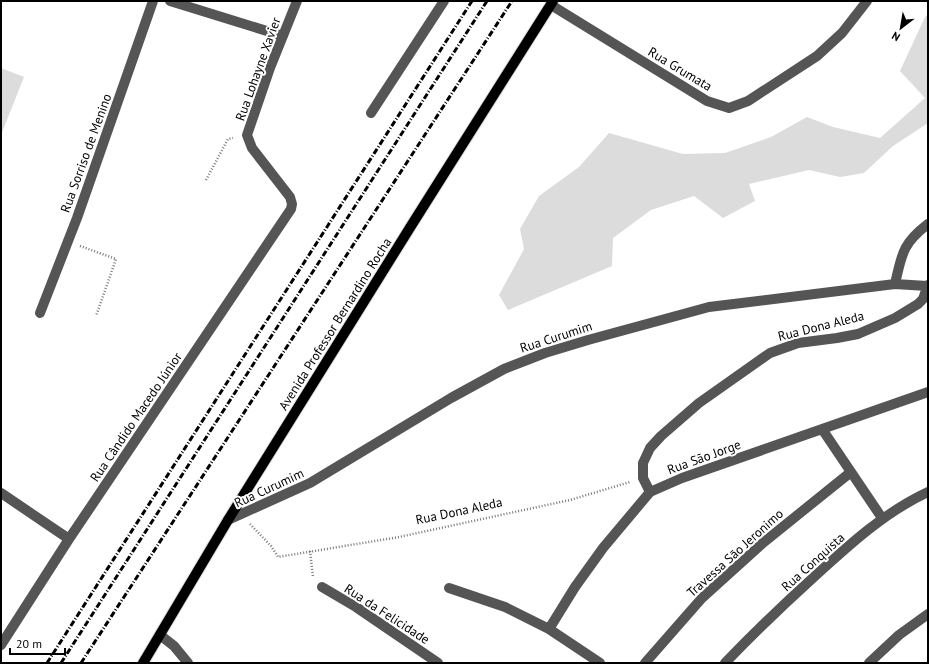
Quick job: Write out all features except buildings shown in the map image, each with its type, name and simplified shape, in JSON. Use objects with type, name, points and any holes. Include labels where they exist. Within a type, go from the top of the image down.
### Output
[{"type":"main road","name":"Avenida Professor Bernardino Rocha","points":[[143,663],[228,520],[552,3]]},
{"type":"street","name":"Rua Sorriso de Menino","points":[[40,313],[100,154],[153,1]]},
{"type":"street","points":[[170,1],[283,36]]},
{"type":"street","name":"Rua Lohayne Xavier","points":[[292,204],[290,197],[252,148],[248,134],[270,68],[298,1]]},
{"type":"street","points":[[371,113],[444,1]]},
{"type":"street","name":"Rua Grumata","points":[[552,3],[707,101],[729,108],[748,101],[817,56],[842,33],[867,1]]},
{"type":"street","name":"Rua Cândido Macedo Júnior","points":[[1,645],[69,539],[291,209],[292,204]]},
{"type":"street","points":[[895,284],[901,258],[906,245],[915,234],[928,224]]},
{"type":"street","name":"Rua Curumim","points":[[228,520],[242,515],[310,483],[451,398],[504,369],[545,353],[709,307],[895,284],[927,286]]},
{"type":"street","name":"Rua Dona Aleda","points":[[643,478],[643,463],[650,448],[661,436],[699,403],[770,353],[798,343],[858,334],[912,309],[923,299],[927,286]]},
{"type":"street","name":"Rua São Jorge","points":[[549,630],[575,587],[603,548],[650,492],[682,478],[928,392]]},
{"type":"street","points":[[822,429],[882,518]]},
{"type":"street","name":"Travessa Sāo Jeronimo","points":[[645,663],[702,598],[764,542],[851,472]]},
{"type":"street","points":[[643,478],[650,492]]},
{"type":"street","name":"Rua Conquista","points":[[725,663],[793,596],[882,518],[928,492]]},
{"type":"street","points":[[1,493],[69,539]]},
{"type":"street","name":"Rua da Felicidade","points":[[322,587],[356,607],[438,663]]},
{"type":"street","points":[[450,588],[506,607],[549,630],[600,663]]},
{"type":"street","points":[[868,663],[899,635],[928,614]]},
{"type":"street","points":[[160,635],[174,646],[188,663]]},
{"type":"path","points":[[206,180],[228,139],[248,134]]},
{"type":"path","points":[[68,242],[116,259],[96,316]]},
{"type":"path","name":"Rua Dona Aleda","points":[[242,515],[271,546],[278,557],[400,537],[503,515],[570,500],[643,478]]},
{"type":"path","points":[[310,551],[314,584],[322,587]]},
{"type":"shaded area","points":[[928,14],[928,123],[893,146],[864,173],[840,177],[809,170],[749,184],[755,201],[723,218],[694,196],[651,210],[613,238],[612,266],[508,310],[499,295],[524,249],[520,229],[539,196],[579,167],[609,133],[683,154],[725,153],[771,137],[807,117],[833,127],[880,138],[925,98],[900,71],[925,17]]},
{"type":"shaded area","points":[[1,68],[24,77],[1,135]]},
{"type":"railway","points":[[47,663],[472,1]]},
{"type":"railway","points":[[61,663],[487,1]]},
{"type":"railway","points":[[81,663],[512,1]]}]
